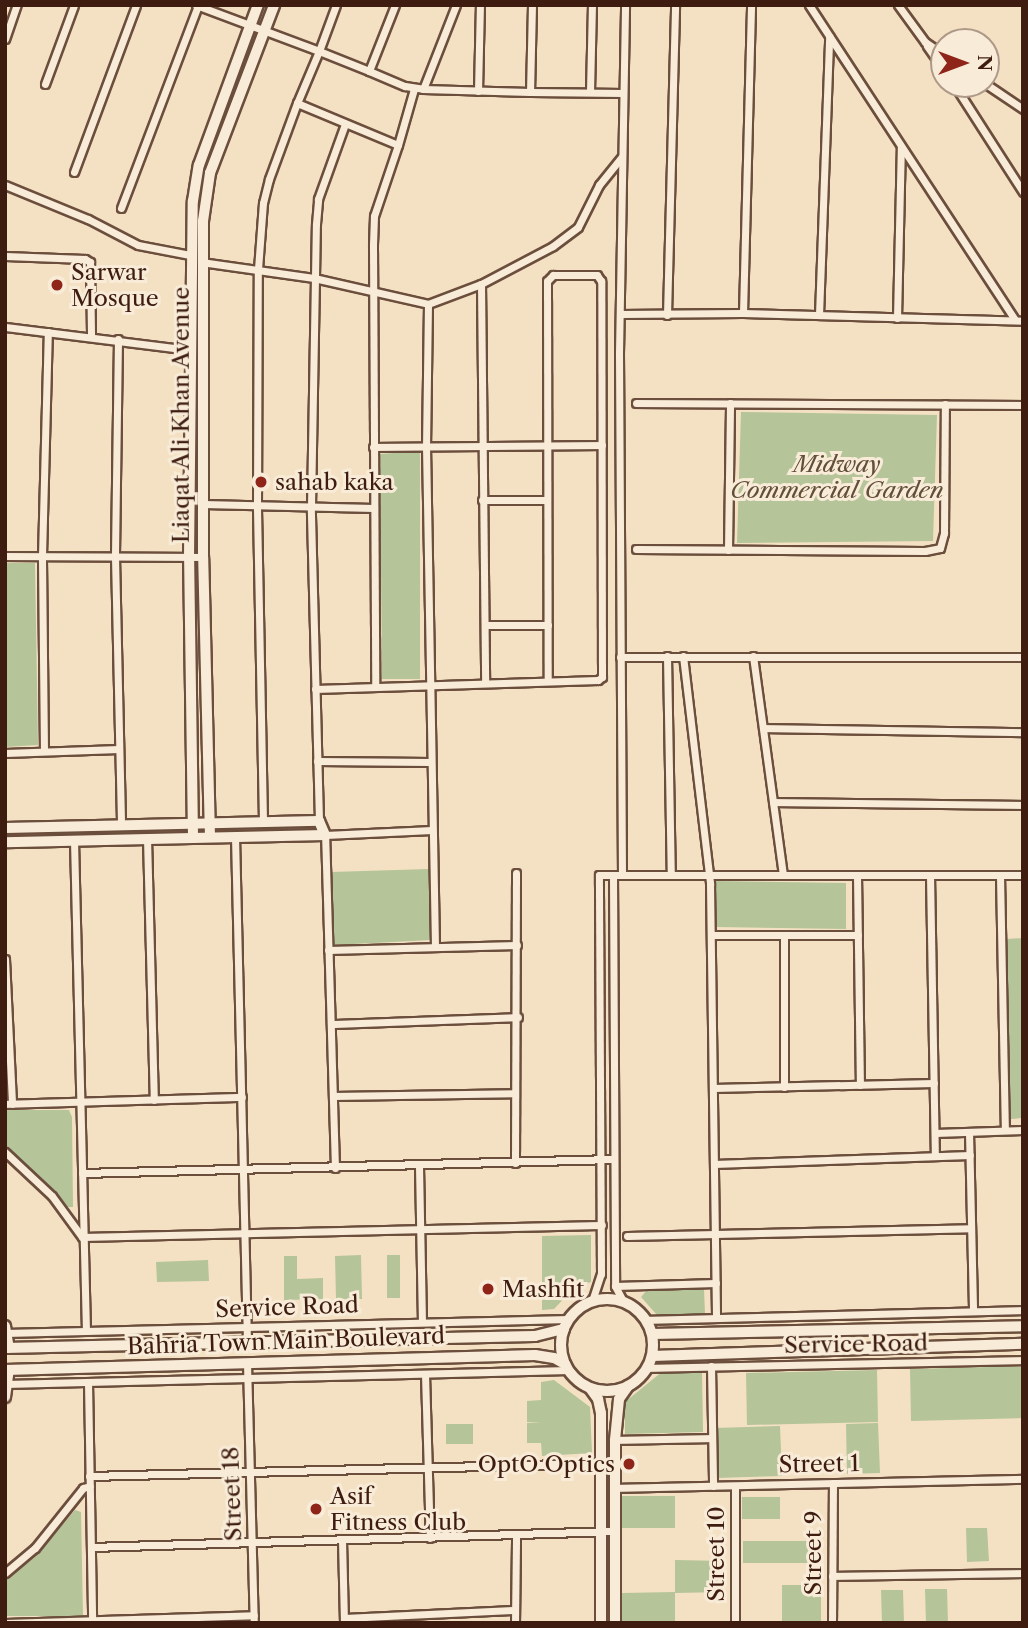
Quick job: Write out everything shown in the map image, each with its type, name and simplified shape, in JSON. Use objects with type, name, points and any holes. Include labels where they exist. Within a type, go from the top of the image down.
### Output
[{"type":"street","points":[[5,38],[17,5]]},
{"type":"street","points":[[45,84],[74,5]]},
{"type":"street","points":[[74,172],[136,5]]},
{"type":"street","name":"Liaqat Ali Khan Avenue","points":[[193,837],[189,350],[194,185],[258,5]]},
{"type":"street","name":"Liaqat Ali Khan Avenue","points":[[209,837],[203,557],[201,262],[208,182],[274,5]]},
{"type":"street","points":[[263,821],[257,505],[258,269],[266,191],[282,137],[336,5]]},
{"type":"street","points":[[369,71],[395,5]]},
{"type":"street","points":[[423,89],[456,5]]},
{"type":"street","points":[[478,91],[480,5]]},
{"type":"street","points":[[530,92],[532,5]]},
{"type":"street","points":[[590,92],[592,5]]},
{"type":"street","points":[[615,1623],[615,1440],[619,1399],[647,1368],[652,1356],[652,1334],[646,1320],[623,1301],[615,1286],[620,314],[625,5]]},
{"type":"street","points":[[667,315],[675,5]]},
{"type":"street","points":[[743,313],[751,5]]},
{"type":"street","points":[[809,5],[901,147],[1019,320]]},
{"type":"street","points":[[898,5],[930,49]]},
{"type":"street","points":[[121,208],[197,6],[414,89],[623,93]]},
{"type":"street","points":[[818,315],[829,37]]},
{"type":"street","points":[[925,42],[930,45]]},
{"type":"street","points":[[375,686],[372,289],[374,216],[414,89]]},
{"type":"street","points":[[1000,93],[1023,109]]},
{"type":"street","points":[[963,98],[1023,192]]},
{"type":"street","points":[[297,103],[398,145]]},
{"type":"street","points":[[335,1168],[325,835],[319,821],[311,506],[314,278],[318,199],[345,124]]},
{"type":"street","points":[[897,318],[901,147]]},
{"type":"street","points":[[201,262],[314,278],[372,289],[428,304],[481,284],[553,246],[578,227],[599,185],[622,157]]},
{"type":"street","points":[[5,184],[88,219],[138,245],[190,255]]},
{"type":"street","points":[[5,256],[85,259],[90,262],[91,336]]},
{"type":"street","points":[[315,689],[485,681],[598,680],[604,673],[601,277],[553,275],[547,281],[548,680]]},
{"type":"street","points":[[481,284],[485,681]]},
{"type":"street","points":[[428,304],[426,446],[435,946]]},
{"type":"street","points":[[620,314],[743,313],[1019,320]]},
{"type":"street","points":[[5,327],[189,350]]},
{"type":"street","points":[[44,751],[42,556],[48,332]]},
{"type":"street","points":[[118,340],[115,557],[121,825]]},
{"type":"street","points":[[189,389],[202,388]]},
{"type":"street","points":[[636,403],[1023,405]]},
{"type":"street","points":[[728,550],[730,403]]},
{"type":"street","points":[[636,549],[925,551],[940,548],[944,533],[945,404]]},
{"type":"street","points":[[373,447],[602,445]]},
{"type":"street","points":[[482,500],[547,500]]},
{"type":"street","points":[[203,504],[374,508]]},
{"type":"street","points":[[5,556],[203,557]]},
{"type":"street","points":[[485,625],[548,625]]},
{"type":"street","points":[[667,656],[671,875]]},
{"type":"street","points":[[683,656],[709,875],[716,1318]]},
{"type":"street","points":[[753,656],[783,875]]},
{"type":"street","points":[[620,657],[1023,657]]},
{"type":"street","points":[[763,728],[1023,732]]},
{"type":"street","points":[[5,753],[118,749]]},
{"type":"street","points":[[317,761],[430,762]]},
{"type":"street","points":[[773,802],[1023,805]]},
{"type":"street","points":[[5,828],[319,821]]},
{"type":"street","points":[[5,842],[432,830]]},
{"type":"street","points":[[235,836],[247,1342]]},
{"type":"street","points":[[147,838],[154,1100]]},
{"type":"street","points":[[74,841],[86,1331]]},
{"type":"street","points":[[515,1163],[514,1093],[518,1017],[516,873]]},
{"type":"street","points":[[930,874],[935,1156]]},
{"type":"street","points":[[601,1623],[601,1406],[590,1388],[567,1367],[561,1347],[566,1324],[592,1301],[601,1283],[599,875],[1023,875]]},
{"type":"street","points":[[857,875],[860,1085]]},
{"type":"street","points":[[1000,875],[1005,1130]]},
{"type":"street","points":[[711,935],[858,935]]},
{"type":"street","points":[[784,935],[784,1087]]},
{"type":"street","points":[[328,950],[517,945]]},
{"type":"street","points":[[5,959],[8,1104],[242,1097]]},
{"type":"street","points":[[331,1024],[518,1017]]},
{"type":"street","points":[[713,1088],[934,1083]]},
{"type":"street","points":[[333,1096],[514,1093]]},
{"type":"street","points":[[935,1133],[1023,1130]]},
{"type":"street","points":[[969,1132],[973,1311]]},
{"type":"street","points":[[5,1152],[52,1196],[82,1237]]},
{"type":"street","points":[[714,1164],[970,1155]]},
{"type":"street","points":[[82,1173],[243,1171],[614,1159]]},
{"type":"street","points":[[419,1166],[422,1322]]},
{"type":"street","points":[[82,1237],[602,1225]]},
{"type":"street","points":[[627,1236],[971,1228]]},
{"type":"street","points":[[615,1286],[716,1283]]},
{"type":"street","points":[[592,1301],[608,1298],[623,1301]]},
{"type":"street","points":[[646,1320],[1023,1310]]},
{"type":"street","name":"Service Road","points":[[6,1331],[247,1328],[422,1322],[566,1324]]},
{"type":"street","name":"Bahria Town Main Boulevard","points":[[7,1348],[535,1336],[566,1324]]},
{"type":"street","points":[[652,1334],[1023,1326]]},
{"type":"street","points":[[6,1331],[7,1348]]},
{"type":"street","points":[[652,1356],[1023,1344]]},
{"type":"street","name":"Bahria Town Main Boulevard","points":[[7,1370],[535,1355],[554,1358],[567,1367]]},
{"type":"street","name":"Service Road","points":[[647,1368],[1023,1360]]},
{"type":"street","name":"Street 18","points":[[247,1363],[254,1619]]},
{"type":"street","points":[[711,1366],[713,1486]]},
{"type":"street","points":[[6,1384],[425,1374],[567,1367]]},
{"type":"street","points":[[5,1398],[7,1370]]},
{"type":"street","points":[[425,1374],[430,1538]]},
{"type":"street","points":[[88,1382],[92,1621]]},
{"type":"street","points":[[590,1388],[609,1391],[628,1386]]},
{"type":"street","points":[[615,1440],[712,1438]]},
{"type":"street","points":[[89,1476],[601,1463]]},
{"type":"street","name":"Street 1","points":[[615,1488],[1023,1479]]},
{"type":"street","name":"Street 9","points":[[832,1623],[833,1483]]},
{"type":"street","points":[[5,1573],[34,1548],[83,1488],[90,1486]]},
{"type":"street","name":"Street 10","points":[[735,1486],[735,1623]]},
{"type":"street","points":[[92,1547],[615,1531]]},
{"type":"street","points":[[515,1623],[516,1535]]},
{"type":"street","points":[[342,1540],[344,1620],[515,1610]]},
{"type":"street","points":[[832,1576],[1023,1573]]},
{"type":"street","points":[[5,1623],[254,1619]]},
{"type":"green space","name":"Midway Commercial Garden","points":[[741,412],[937,415],[933,541],[737,543]]},
{"type":"green space","points":[[420,451],[420,679],[382,679],[380,454]]},
{"type":"green space","points":[[5,563],[35,563],[38,745],[5,747]]},
{"type":"green space","points":[[429,869],[431,940],[334,945],[331,872]]},
{"type":"green space","points":[[714,881],[846,883],[846,929],[716,927]]},
{"type":"green space","points":[[1023,938],[1023,1118],[1011,1119],[1006,939]]},
{"type":"green space","points":[[5,1110],[69,1110],[72,1117],[73,1207],[67,1207],[5,1145]]},
{"type":"green space","points":[[591,1235],[591,1282],[575,1287],[554,1309],[542,1310],[542,1236]]},
{"type":"green space","points":[[361,1255],[362,1299],[336,1299],[335,1256]]},
{"type":"green space","points":[[387,1255],[400,1255],[400,1298],[387,1298]]},
{"type":"green space","points":[[284,1256],[297,1256],[297,1279],[323,1278],[323,1299],[284,1300]]},
{"type":"green space","points":[[208,1260],[209,1281],[157,1282],[156,1262]]},
{"type":"green space","points":[[704,1289],[705,1314],[657,1315],[641,1297],[647,1290]]},
{"type":"green space","points":[[1023,1366],[1023,1418],[911,1421],[910,1369]]},
{"type":"green space","points":[[702,1370],[703,1432],[625,1434],[625,1402],[663,1371]]},
{"type":"green space","points":[[877,1370],[878,1422],[747,1425],[746,1373]]},
{"type":"green space","points":[[554,1380],[590,1407],[592,1453],[542,1456],[541,1443],[527,1443],[527,1423],[541,1423],[527,1422],[527,1401],[541,1400],[541,1382]]},
{"type":"green space","points":[[878,1423],[880,1473],[847,1474],[846,1424]]},
{"type":"green space","points":[[446,1424],[473,1424],[473,1444],[446,1444]]},
{"type":"green space","points":[[780,1426],[782,1476],[716,1478],[715,1428]]},
{"type":"green space","points":[[622,1496],[675,1496],[675,1528],[622,1528]]},
{"type":"green space","points":[[742,1497],[780,1497],[780,1519],[742,1519]]},
{"type":"green space","points":[[75,1510],[81,1512],[83,1616],[5,1616],[5,1581],[35,1557]]},
{"type":"green space","points":[[966,1528],[987,1528],[989,1561],[967,1562]]},
{"type":"green space","points":[[743,1541],[821,1541],[821,1563],[743,1563]]},
{"type":"green space","points":[[675,1560],[724,1561],[724,1592],[675,1593],[675,1623],[622,1623],[622,1593],[675,1592]]},
{"type":"green space","points":[[782,1585],[821,1585],[821,1623],[782,1623]]},
{"type":"green space","points":[[925,1589],[947,1589],[948,1623],[926,1623]]},
{"type":"green space","points":[[881,1590],[903,1590],[904,1623],[882,1623]]},
{"type":"place","name":"Sarwar Mosque","points":[[57,285]]},
{"type":"place","name":"sahab kaka","points":[[261,482]]},
{"type":"place","name":"Mashfit","points":[[488,1289]]},
{"type":"place","name":"OptO Optics","points":[[629,1464]]},
{"type":"place","name":"Asif Fitness Club","points":[[316,1509]]}]
